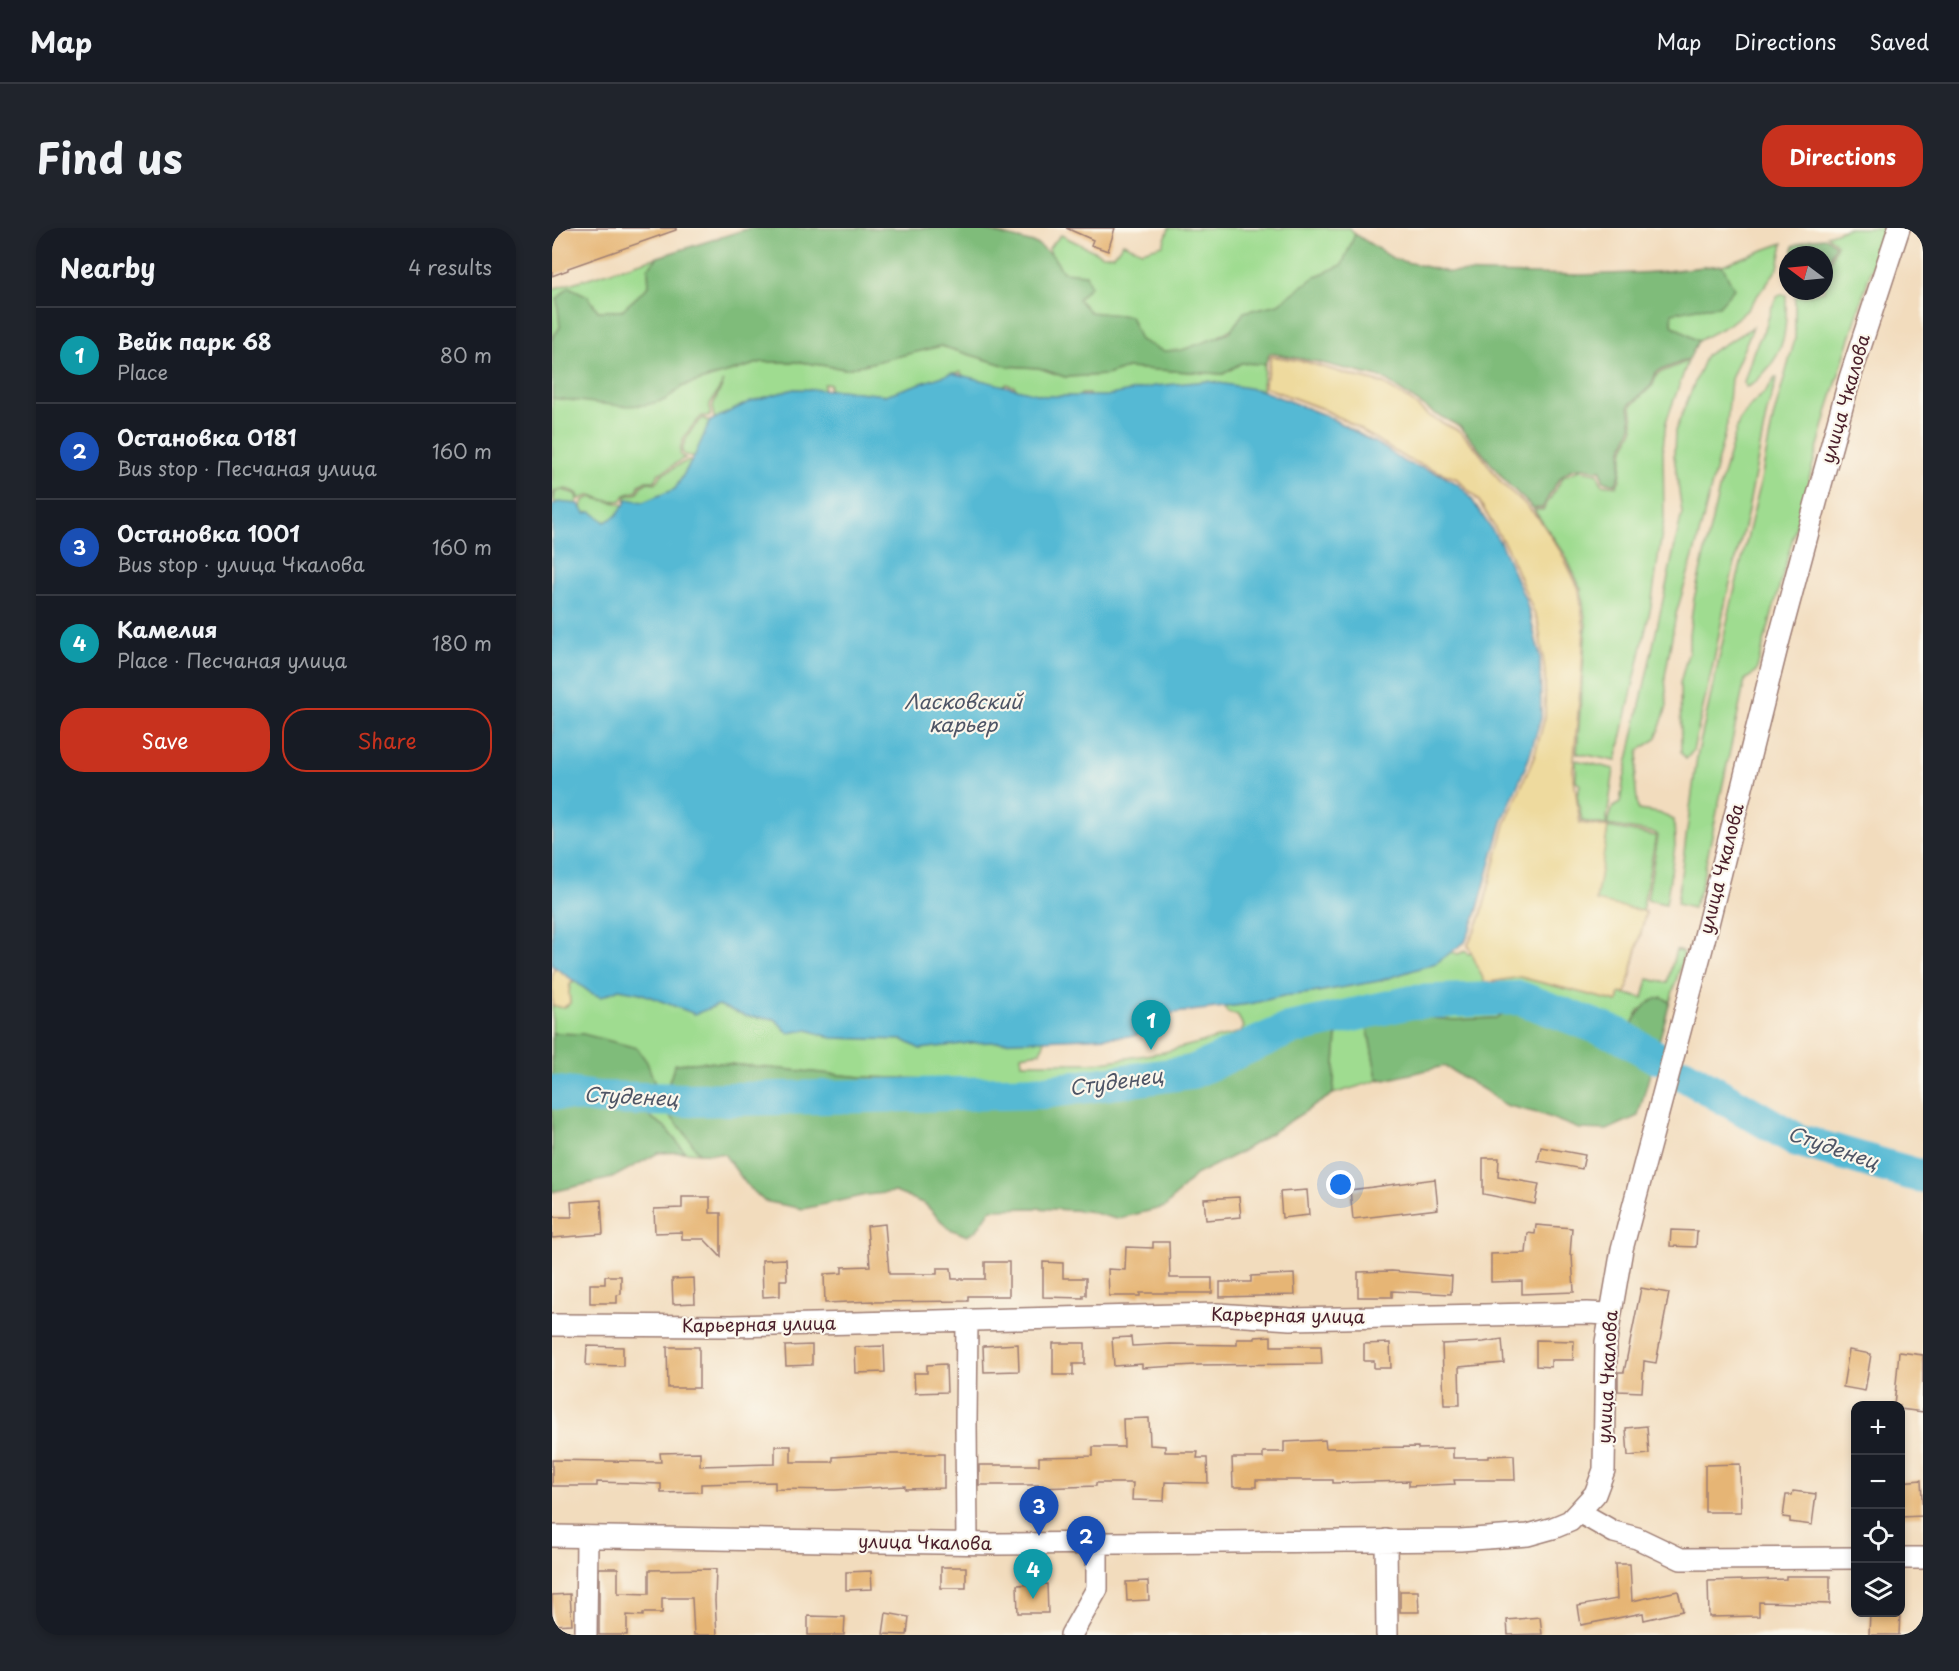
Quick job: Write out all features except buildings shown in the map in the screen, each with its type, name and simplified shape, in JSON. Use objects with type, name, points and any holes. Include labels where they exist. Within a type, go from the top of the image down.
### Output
[{"type":"street","name":"улица Чкалова","points":[[552,1536],[967,1544],[1460,1539],[1528,1534],[1554,1528],[1570,1521],[1595,1494],[1604,1470],[1605,1353],[1610,1314],[1632,1209],[1702,948],[1776,651],[1850,378],[1899,228]]},
{"type":"street","name":"Карьерная улица","points":[[552,1325],[725,1327],[1217,1314],[1291,1319],[1610,1314]]},
{"type":"street","points":[[967,1321],[967,1544]]},
{"type":"street","points":[[1579,1512],[1614,1532],[1637,1538],[1681,1559],[1851,1558]]},
{"type":"street","points":[[586,1635],[587,1537]]},
{"type":"street","points":[[1386,1540],[1387,1635]]},
{"type":"street","points":[[1071,1635],[1097,1589],[1097,1542]]},
{"type":"street","points":[[1905,1558],[1923,1558]]},
{"type":"green space","points":[[750,228],[977,228],[1037,244],[1053,256],[1063,272],[1086,274],[1090,286],[1078,299],[1090,312],[1130,316],[1140,340],[1163,351],[1182,350],[1229,333],[1244,312],[1278,304],[1316,276],[1342,265],[1355,234],[1394,259],[1448,272],[1581,275],[1660,272],[1722,265],[1734,289],[1719,306],[1672,313],[1672,325],[1698,341],[1689,359],[1656,372],[1651,386],[1629,405],[1632,427],[1622,449],[1620,473],[1616,484],[1603,481],[1601,470],[1574,469],[1567,472],[1557,482],[1542,508],[1533,508],[1507,483],[1461,427],[1434,413],[1382,378],[1270,353],[1265,364],[1241,363],[1223,374],[1127,368],[1106,375],[1065,377],[1039,368],[1007,366],[941,346],[846,369],[801,362],[762,362],[683,386],[665,400],[646,405],[621,406],[552,398],[552,339],[560,327],[557,299],[569,287],[588,296],[598,311],[621,311],[649,286],[648,268],[658,257]]},
{"type":"green space","points":[[1169,228],[1350,228],[1355,234],[1352,257],[1309,294],[1251,317],[1194,351],[1152,355],[1067,301],[1049,248],[1061,235],[1102,255],[1114,255],[1123,243],[1142,251],[1163,245]]},
{"type":"green space","points":[[1847,228],[1884,228],[1829,406],[1756,672],[1745,680],[1701,887],[1693,908],[1677,904],[1697,757],[1773,419],[1795,339],[1795,300],[1833,300],[1833,255],[1837,244],[1827,235]]},
{"type":"green space","points":[[1827,238],[1835,245],[1833,250],[1833,246],[1793,246],[1811,239]]},
{"type":"green space","points":[[1783,243],[1782,246],[1779,246],[1778,268],[1746,311],[1728,325],[1698,341],[1638,321],[1646,273],[1722,265]]},
{"type":"green space","points":[[658,257],[648,268],[649,286],[621,311],[598,311],[588,296],[557,299],[561,327],[552,339],[552,289]]},
{"type":"green space","points":[[1779,296],[1779,300],[1786,300],[1785,328],[1781,347],[1763,374],[1753,384],[1745,387],[1744,382],[1754,350]]},
{"type":"green space","points":[[1753,327],[1731,379],[1727,424],[1697,543],[1676,614],[1665,676],[1667,706],[1656,739],[1639,750],[1635,780],[1638,810],[1659,813],[1674,820],[1675,846],[1666,904],[1647,900],[1658,836],[1655,833],[1607,825],[1613,807],[1620,803],[1682,513],[1674,455],[1675,431],[1706,355]]},
{"type":"green space","points":[[941,346],[1007,366],[1039,368],[1065,377],[1106,375],[1127,368],[1223,374],[1241,363],[1265,364],[1263,397],[1087,409],[1089,394],[1081,394],[1079,405],[1019,393],[1014,386],[1006,384],[998,389],[965,380],[961,372],[949,374],[938,401],[828,396],[830,384],[824,384],[823,393],[718,429],[713,408],[724,381],[710,404],[710,416],[702,416],[684,438],[680,455],[685,458],[659,473],[655,481],[646,481],[639,485],[637,491],[625,495],[621,501],[604,500],[592,495],[579,499],[575,492],[563,489],[554,492],[552,502],[552,398],[665,400],[683,386],[762,362],[801,362],[846,369]]},
{"type":"green space","points":[[1688,361],[1666,422],[1663,447],[1664,519],[1651,606],[1616,761],[1577,753],[1586,625],[1581,589],[1564,553],[1534,510],[1543,510],[1564,476],[1579,470],[1598,473],[1601,484],[1617,486],[1624,449],[1634,428],[1631,406],[1653,385],[1657,374]]},
{"type":"green space","points":[[1777,378],[1767,411],[1747,515],[1693,751],[1686,759],[1681,753],[1680,683],[1689,650],[1694,599],[1720,485],[1739,421]]},
{"type":"green space","points":[[703,418],[713,423],[703,458],[685,455],[682,452],[687,437]]},
{"type":"green space","points":[[690,461],[696,464],[687,483],[637,510],[625,501],[626,496],[638,493],[641,486],[648,482],[656,483],[662,474]]},
{"type":"green space","points":[[562,490],[576,494],[578,498],[576,507],[561,513],[554,501],[555,492]]},
{"type":"green space","points":[[592,497],[624,505],[630,512],[599,528],[581,511],[584,500]]},
{"type":"green space","points":[[1576,760],[1614,769],[1606,825],[1582,821],[1577,795],[1580,785],[1576,781]]},
{"type":"green space","points":[[1608,827],[1656,836],[1642,911],[1595,902]]},
{"type":"green space","points":[[1444,950],[1458,954],[1466,951],[1468,954],[1472,953],[1485,983],[1520,977],[1618,1002],[1620,993],[1643,998],[1648,979],[1667,983],[1676,950],[1684,953],[1670,1002],[1662,997],[1639,1010],[1632,1024],[1546,993],[1521,987],[1517,1007],[1497,1018],[1454,1020],[1432,1018],[1417,1009],[1231,1046],[1142,1069],[1081,1076],[932,1079],[862,1077],[708,1062],[675,1064],[661,1107],[682,1129],[699,1153],[685,1152],[664,1126],[645,1114],[654,1081],[583,1034],[552,1033],[552,1005],[566,1007],[570,1003],[570,984],[577,981],[697,1000],[1043,1027],[1044,1043],[1040,1052],[1021,1055],[1022,1063],[1097,1063],[1164,1052],[1241,1032],[1244,1027],[1237,1015],[1228,1013],[1216,999]]},
{"type":"green space","points":[[1521,987],[1546,993],[1632,1024],[1641,1010],[1652,1001],[1662,997],[1670,1002],[1638,1116],[1607,1130],[1579,1129],[1541,1114],[1505,1105],[1444,1066],[1385,1080],[1377,1078],[1367,1025],[1337,1034],[1333,1094],[1241,1152],[1195,1175],[1165,1207],[1116,1219],[1087,1211],[1034,1208],[991,1209],[977,1230],[967,1236],[948,1228],[925,1204],[895,1192],[866,1195],[803,1209],[764,1201],[747,1185],[724,1154],[699,1153],[682,1129],[661,1107],[675,1064],[708,1062],[862,1077],[932,1079],[1081,1076],[1142,1069],[1231,1046],[1417,1009],[1432,1018],[1454,1020],[1497,1018],[1517,1007]]},
{"type":"green space","points":[[1367,1025],[1377,1077],[1383,1079],[1333,1094],[1337,1034]]},
{"type":"green space","points":[[552,1033],[583,1034],[637,1048],[647,1062],[654,1081],[645,1114],[664,1126],[685,1152],[658,1153],[612,1178],[552,1192]]},
{"type":"sand","points":[[1271,356],[1306,362],[1382,383],[1407,398],[1429,416],[1461,432],[1502,484],[1540,520],[1561,552],[1579,589],[1584,628],[1573,770],[1580,823],[1608,827],[1596,901],[1646,912],[1626,994],[1620,993],[1618,1002],[1520,977],[1485,983],[1468,945],[1481,916],[1505,824],[1534,757],[1545,717],[1545,673],[1538,622],[1508,550],[1479,501],[1457,479],[1405,458],[1355,426],[1323,409],[1264,387]]},
{"type":"sand","points":[[554,967],[575,981],[570,984],[570,1003],[563,1008],[552,1005]]},
{"type":"water","name":"Ласковский карьер","points":[[952,373],[1045,396],[1106,396],[1155,386],[1207,381],[1260,390],[1327,416],[1386,449],[1404,462],[1440,474],[1459,485],[1468,494],[1500,542],[1526,601],[1540,656],[1541,718],[1529,758],[1502,822],[1476,915],[1465,942],[1436,963],[1379,981],[1283,996],[1250,1004],[1174,1013],[1134,1036],[970,1043],[920,1049],[903,1040],[832,1038],[808,1030],[788,1033],[775,1019],[746,1016],[718,1005],[695,1014],[640,993],[619,989],[601,997],[591,993],[552,965],[552,506],[558,502],[579,504],[585,513],[592,512],[605,522],[616,516],[628,499],[643,502],[675,489],[694,457],[710,421],[751,401],[794,389],[841,390],[885,395]]},
{"type":"waterway","name":"Студенец","points":[[552,1092],[599,1098],[688,1100],[1044,1092],[1192,1072],[1289,1029],[1412,1002],[1520,998],[1619,1035],[1656,1057]]},
{"type":"waterway","name":"Студенец","points":[[1683,1074],[1797,1140],[1923,1177]]},
{"type":"place","name":"Вейк парк 68","points":[[1151,1050]]},
{"type":"place","name":"Остановка 1001","points":[[1039,1536]]},
{"type":"place","name":"Остановка 0181","points":[[1086,1566]]},
{"type":"place","name":"Камелия","points":[[1033,1599]]}]
